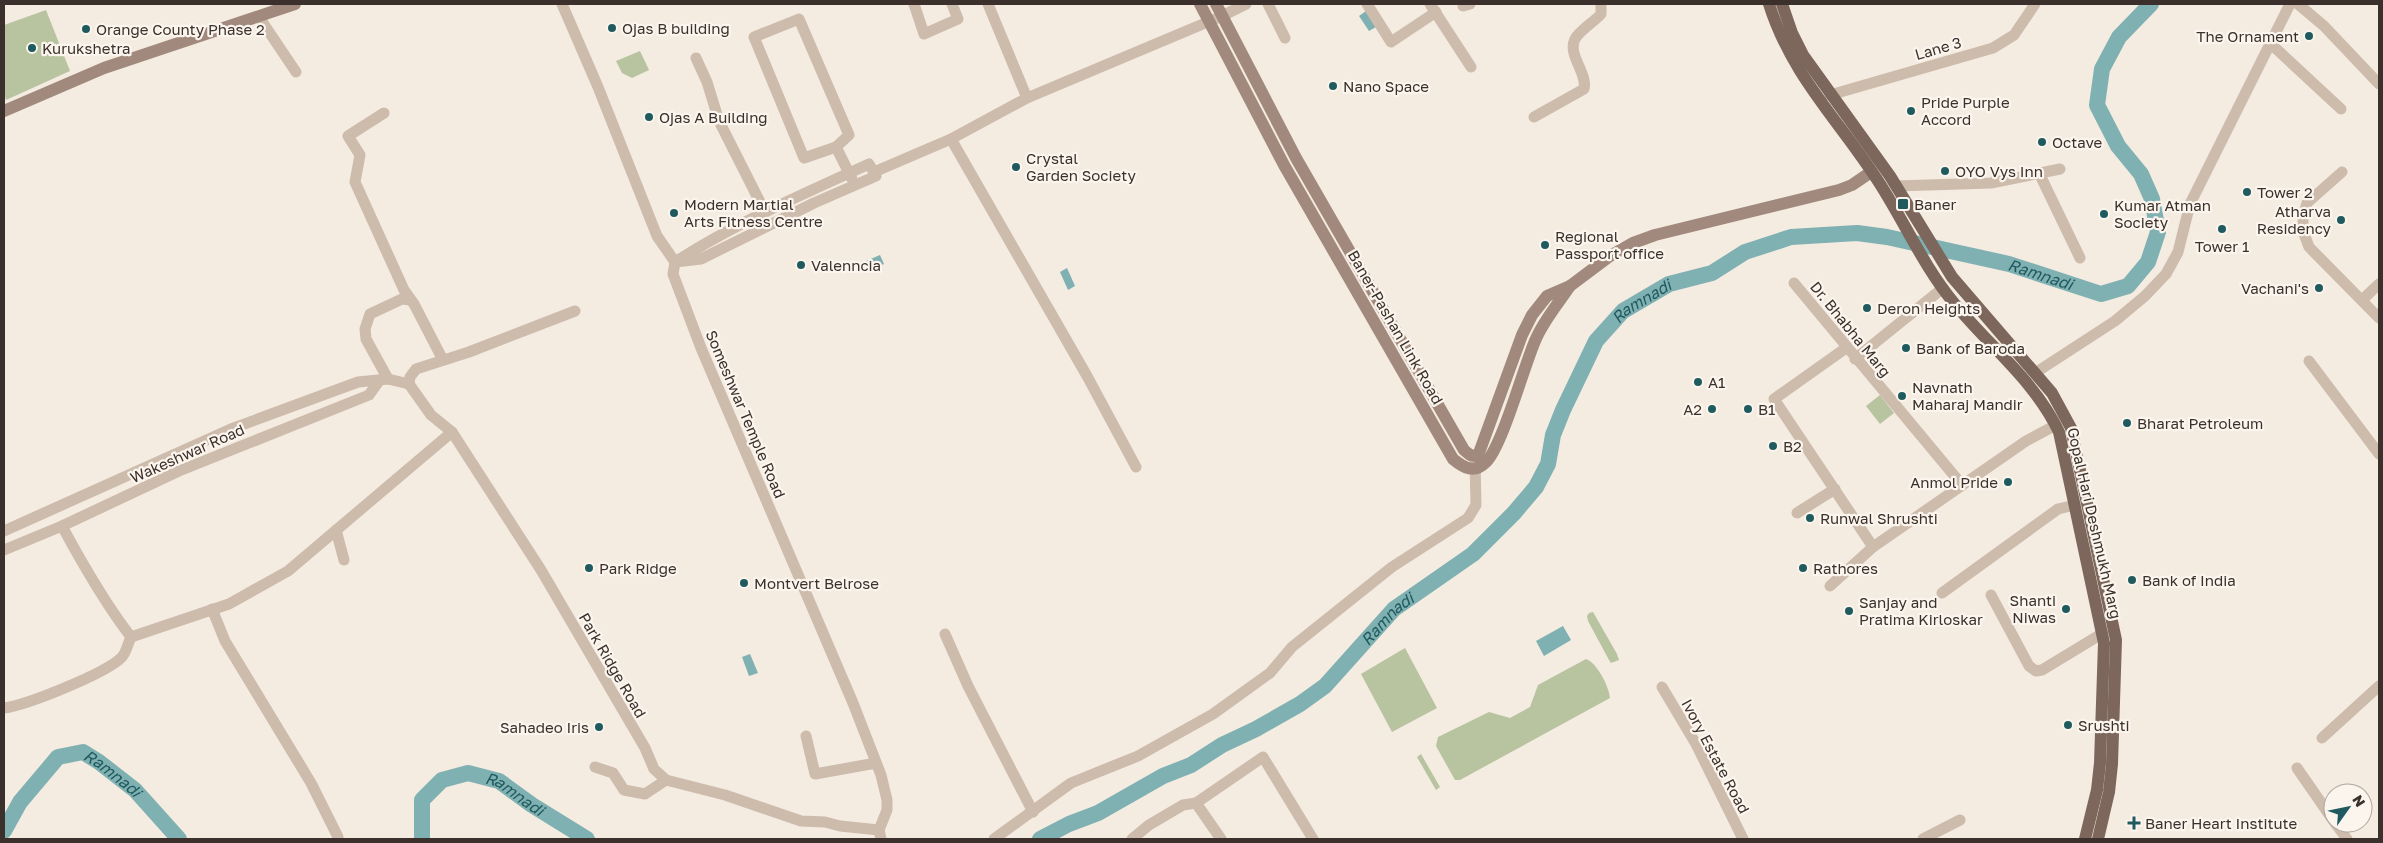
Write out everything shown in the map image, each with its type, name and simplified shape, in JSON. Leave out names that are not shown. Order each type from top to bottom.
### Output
[{"type":"main road","name":"Gopal Hari Deshmukh Marg","points":[[1769,4],[1781,38],[1792,61],[1871,172],[1940,284],[1953,303],[2042,401],[2056,425],[2077,481],[2075,505],[2108,639],[2097,790],[2085,839]]},
{"type":"main road","name":"Gopal Hari Deshmukh Marg","points":[[1782,4],[1792,33],[1803,55],[1896,186],[1952,277],[2052,393],[2071,428],[2077,481],[2108,639],[2112,764],[2110,792],[2098,839]]},
{"type":"street","points":[[4,111],[104,68],[295,4]]},
{"type":"street","points":[[562,4],[598,87],[658,236],[676,262]]},
{"type":"street","points":[[914,4],[924,34],[958,19],[952,4]]},
{"type":"street","points":[[988,4],[1027,98]]},
{"type":"street","name":"Baner-Pashan Link Road","points":[[1200,4],[1284,165],[1453,458],[1464,468],[1474,470]]},
{"type":"street","name":"Baner-Pashan Link Road","points":[[1216,4],[1296,158],[1464,450],[1470,455],[1476,456]]},
{"type":"street","points":[[874,172],[951,139],[1027,98],[1210,22],[1246,4]]},
{"type":"street","points":[[1268,4],[1285,38]]},
{"type":"street","points":[[1367,4],[1391,42],[1433,8],[1470,67]]},
{"type":"street","points":[[1534,117],[1584,90],[1583,73],[1574,48],[1575,40],[1601,14],[1601,4]]},
{"type":"street","name":"Lane 3","points":[[1830,95],[1993,48],[2014,35],[2035,4]]},
{"type":"street","points":[[2035,373],[2115,321],[2145,296],[2166,274],[2178,252],[2190,204],[2272,44],[2290,4]]},
{"type":"street","points":[[2298,4],[2324,26],[2379,84]]},
{"type":"street","points":[[259,17],[296,72]]},
{"type":"street","points":[[800,19],[849,135],[836,147],[804,158],[754,37],[800,19]]},
{"type":"street","points":[[2272,44],[2341,110]]},
{"type":"street","points":[[696,58],[707,82],[718,121],[765,212]]},
{"type":"street","points":[[384,112],[348,136],[360,155],[355,182],[410,300],[414,304],[443,360]]},
{"type":"street","points":[[951,139],[1091,384],[1136,468]]},
{"type":"street","points":[[836,147],[855,186]]},
{"type":"street","points":[[869,164],[876,176],[814,202],[701,258],[676,262],[696,249],[765,212],[848,173],[869,164]]},
{"type":"street","points":[[1896,186],[1991,183],[2060,169]]},
{"type":"street","points":[[994,839],[1071,783],[1138,756],[1213,714],[1270,673],[1292,647],[1392,567],[1468,518],[1476,505],[1474,470],[1476,456],[1482,446],[1532,314],[1547,296],[1570,286],[1610,256],[1633,243],[1655,235],[1839,190],[1852,185],[1871,172]]},
{"type":"street","points":[[2342,172],[2307,203],[2303,216],[2303,231],[2309,247],[2379,318]]},
{"type":"street","points":[[2039,173],[2080,258]]},
{"type":"street","name":"Someshwar Temple Road","points":[[676,262],[673,274],[701,348],[876,762],[886,790],[887,810],[880,834]]},
{"type":"street","name":"Dr. Bhabha Marg","points":[[1794,283],[1846,348],[1962,485]]},
{"type":"street","points":[[1856,359],[1940,284]]},
{"type":"street","points":[[2361,299],[2379,284]]},
{"type":"street","points":[[1474,470],[1487,462],[1494,453],[1535,341],[1544,322],[1570,286]]},
{"type":"street","points":[[383,380],[366,340],[365,328],[370,314],[402,299],[410,300]]},
{"type":"street","points":[[409,384],[410,377],[416,369],[575,311]]},
{"type":"street","points":[[1846,348],[1774,399],[1873,546]]},
{"type":"street","points":[[2309,360],[2378,451]]},
{"type":"street","name":"Wakeshwar Road","points":[[4,531],[250,422],[361,381],[383,380],[409,384]]},
{"type":"street","name":"Wakeshwar Road","points":[[4,550],[62,526],[180,471],[369,395],[383,380]]},
{"type":"street","name":"Park Ridge Road","points":[[409,384],[431,414],[452,432],[541,570],[645,748],[654,768],[666,780]]},
{"type":"street","points":[[250,422],[256,439]]},
{"type":"street","points":[[1830,586],[1873,546],[2026,440],[2056,425]]},
{"type":"street","points":[[4,708],[20,706],[106,668],[123,657],[131,637],[229,604],[288,571],[452,432]]},
{"type":"street","points":[[1797,513],[1834,489]]},
{"type":"street","points":[[1942,593],[2058,510],[2075,505]]},
{"type":"street","points":[[62,526],[85,570],[112,612],[131,637]]},
{"type":"street","points":[[336,530],[344,560]]},
{"type":"street","points":[[1991,595],[2029,666],[2036,671],[2042,670],[2108,639]]},
{"type":"street","points":[[212,609],[225,641],[306,775],[338,837]]},
{"type":"street","points":[[944,634],[968,686],[1033,812]]},
{"type":"street","points":[[2322,738],[2379,686]]},
{"type":"street","name":"Ivory Estate Road","points":[[1662,687],[1696,744],[1743,839]]},
{"type":"street","points":[[806,736],[815,774],[876,762]]},
{"type":"street","points":[[1132,839],[1149,825],[1183,805],[1196,803],[1263,757],[1313,839]]},
{"type":"street","points":[[595,766],[613,773],[624,790],[645,794],[666,780],[725,795],[801,822],[825,822],[880,834]]},
{"type":"street","points":[[2297,768],[2323,806]]},
{"type":"street","points":[[1196,803],[1221,839]]},
{"type":"street","points":[[1924,839],[1960,820]]},
{"type":"green space","name":"Kurukshetra","points":[[46,10],[70,71],[6,100],[4,93],[4,25]]},
{"type":"green space","points":[[640,51],[649,70],[632,78],[622,73],[616,61]]},
{"type":"green space","points":[[1880,395],[1894,413],[1880,424],[1866,406]]},
{"type":"green space","points":[[1593,612],[1619,660],[1611,663],[1609,660],[1588,621],[1587,616]]},
{"type":"green space","points":[[1405,648],[1437,708],[1392,732],[1361,674]]},
{"type":"green space","points":[[1586,659],[1602,675],[1610,698],[1460,780],[1455,780],[1436,746],[1438,737],[1489,712],[1510,718],[1530,707],[1538,685]]},
{"type":"green space","points":[[1421,754],[1440,787],[1436,790],[1417,757]]},
{"type":"water","points":[[1366,11],[1376,27],[1369,31],[1359,16]]},
{"type":"water","points":[[880,255],[884,264],[863,273],[859,264]]},
{"type":"water","points":[[1067,268],[1075,286],[1068,290],[1060,272]]},
{"type":"water","points":[[1563,626],[1571,640],[1544,656],[1536,641]]},
{"type":"water","points":[[750,654],[758,673],[749,676],[742,657]]},
{"type":"waterway","name":"Ramnadi","points":[[1040,839],[1069,824],[1098,813],[1163,776],[1191,765],[1222,745],[1256,729],[1300,704],[1325,686],[1394,609],[1473,554],[1514,513],[1536,487],[1548,464],[1553,435],[1596,341],[1623,311],[1669,284],[1712,273],[1745,252],[1791,237],[1857,233],[1887,237],[2009,264],[2101,294],[2128,286],[2148,262],[2158,232],[2152,199],[2141,174],[2118,146],[2097,105],[2102,69],[2119,37],[2151,4]]},
{"type":"waterway","name":"Ramnadi","points":[[4,831],[20,802],[58,757],[83,752],[135,790],[179,839]]},
{"type":"waterway","name":"Ramnadi","points":[[422,839],[422,800],[442,780],[468,773],[499,781],[532,805],[587,839]]},
{"type":"place","name":"Ojas B building","points":[[612,28]]},
{"type":"place","name":"Orange County Phase 2","points":[[86,29]]},
{"type":"place","name":"The Ornament","points":[[2309,36]]},
{"type":"place","name":"Kurukshetra","points":[[32,48]]},
{"type":"place","name":"Nano Space","points":[[1333,86]]},
{"type":"place","name":"Pride Purple Accord","points":[[1911,111]]},
{"type":"place","name":"Ojas A Building","points":[[649,117]]},
{"type":"place","name":"Octave","points":[[2042,142]]},
{"type":"place","name":"Crystal Garden Society","points":[[1016,167]]},
{"type":"place","name":"OYO Vys Inn","points":[[1945,171]]},
{"type":"place","name":"Tower 2","points":[[2247,192]]},
{"type":"place","name":"Baner","points":[[1903,204]]},
{"type":"place","name":"Modern Martial Arts Fitness Centre","points":[[674,213]]},
{"type":"place","name":"Kumar Atman Society","points":[[2104,214]]},
{"type":"place","name":"Atharva Residency","points":[[2341,220]]},
{"type":"place","name":"Tower 1","points":[[2222,229]]},
{"type":"place","name":"Regional Passport office","points":[[1545,245]]},
{"type":"place","name":"Valenncia","points":[[801,265]]},
{"type":"place","name":"Vachani's","points":[[2319,288]]},
{"type":"place","name":"Deron Heights","points":[[1867,308]]},
{"type":"place","name":"Bank of Baroda","points":[[1906,348]]},
{"type":"place","name":"A1","points":[[1698,382]]},
{"type":"place","name":"Navnath Maharaj Mandir","points":[[1902,396]]},
{"type":"place","name":"A2","points":[[1712,409]]},
{"type":"place","name":"B1","points":[[1748,409]]},
{"type":"place","name":"Bharat Petroleum","points":[[2127,423]]},
{"type":"place","name":"B2","points":[[1773,446]]},
{"type":"place","name":"Anmol Pride","points":[[2008,482]]},
{"type":"place","name":"Runwal Shrushti","points":[[1810,518]]},
{"type":"place","name":"Park Ridge","points":[[589,568]]},
{"type":"place","name":"Rathores","points":[[1803,568]]},
{"type":"place","name":"Bank of India","points":[[2132,580]]},
{"type":"place","name":"Montvert Belrose","points":[[744,583]]},
{"type":"place","name":"Shanti Niwas","points":[[2066,609]]},
{"type":"place","name":"Sanjay and Pratima Kirloskar","points":[[1849,611]]},
{"type":"place","name":"Srushti","points":[[2068,725]]},
{"type":"place","name":"Sahadeo Iris","points":[[599,727]]},
{"type":"place","name":"Baner Heart Institute","points":[[2134,823]]}]
